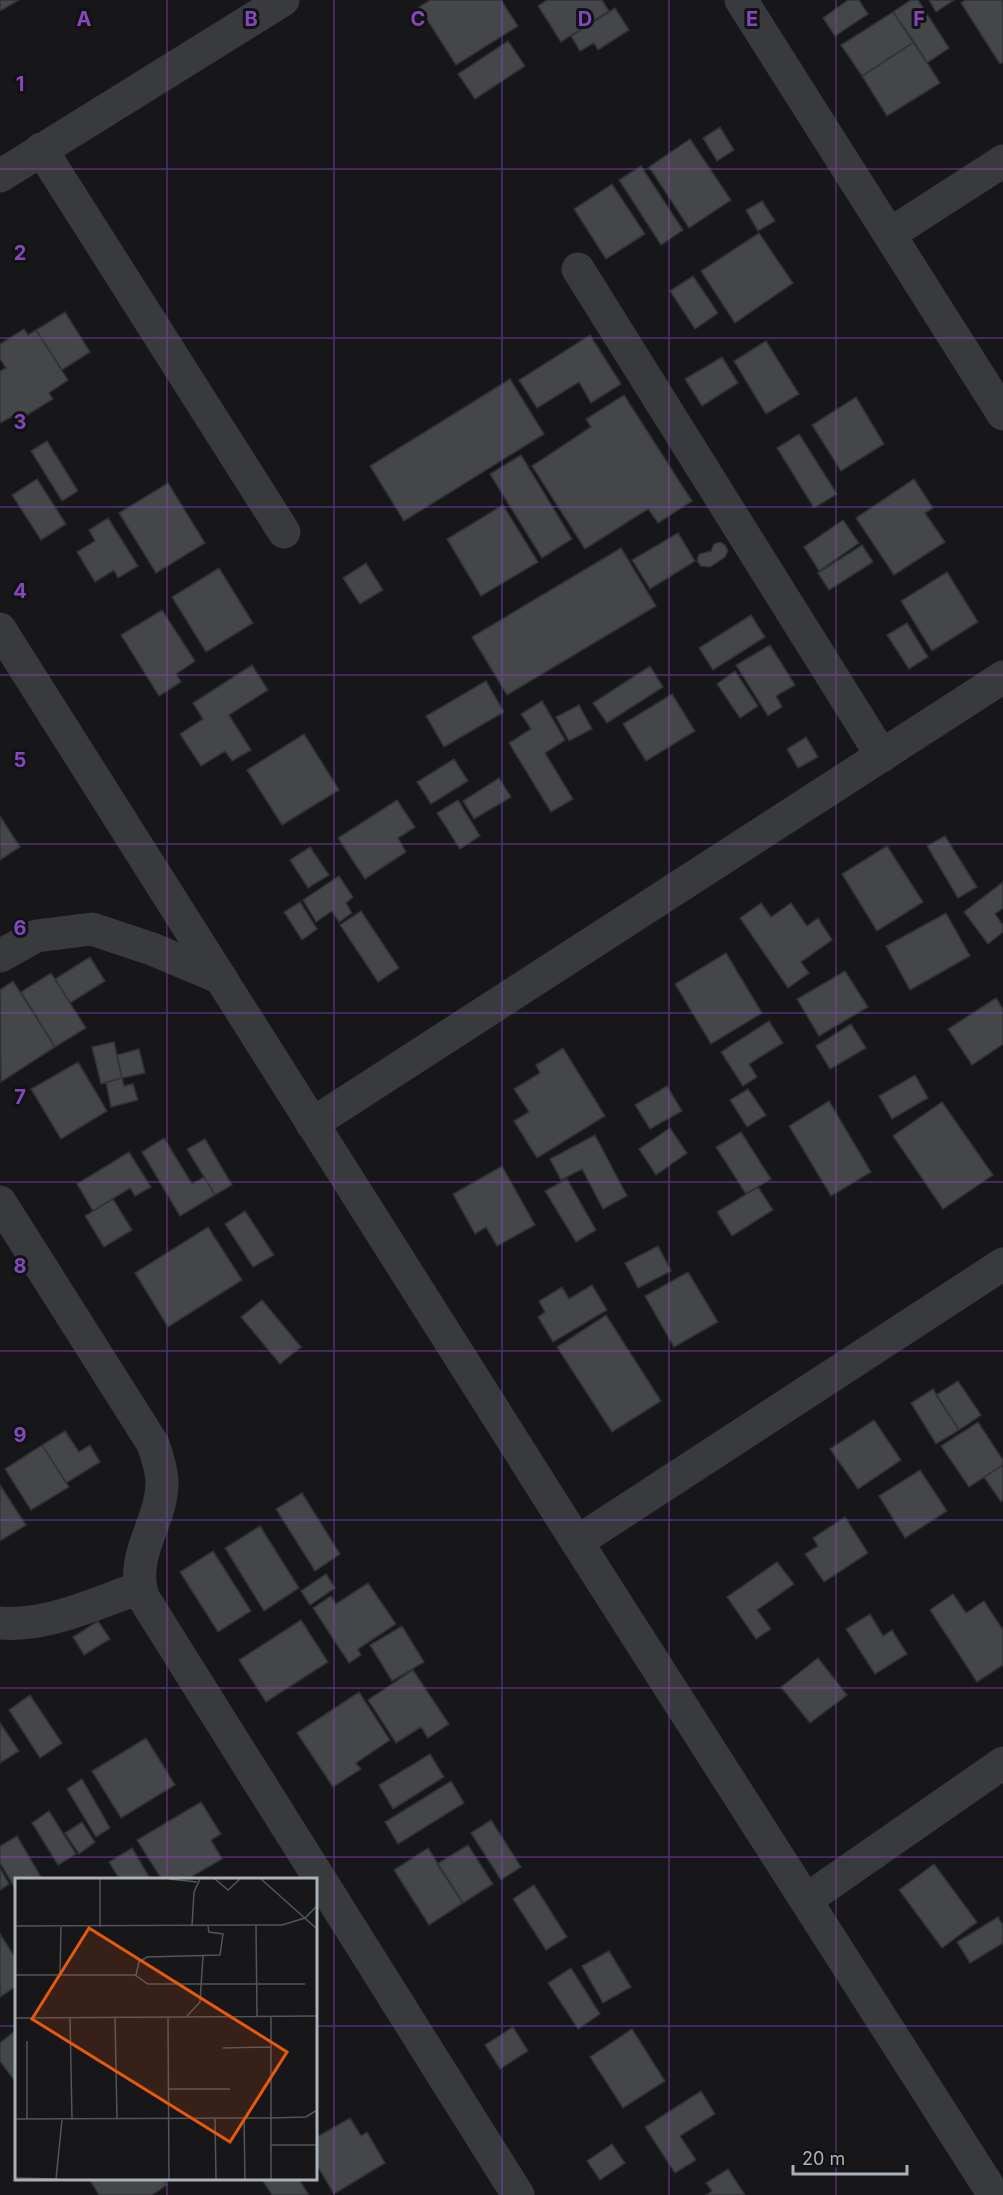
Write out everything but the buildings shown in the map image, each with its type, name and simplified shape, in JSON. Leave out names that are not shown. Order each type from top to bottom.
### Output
[{"type":"street","points":[[0,176],[283,0]]},
{"type":"street","points":[[746,2],[1003,414]]},
{"type":"street","points":[[41,149],[284,532]]},
{"type":"street","points":[[890,234],[1003,161]]},
{"type":"street","points":[[578,269],[882,756]]},
{"type":"street","points":[[0,629],[577,1542],[994,2195]]},
{"type":"street","points":[[312,1124],[1003,677]]},
{"type":"street","points":[[0,956],[36,936],[92,929],[152,949],[220,978]]},
{"type":"street","points":[[0,1202],[153,1444],[160,1463],[162,1481],[156,1512],[138,1567],[140,1587],[147,1606],[513,2193]]},
{"type":"street","points":[[577,1542],[1003,1264]]},
{"type":"street","points":[[0,1623],[16,1624],[46,1620],[140,1587]]},
{"type":"street","points":[[806,1900],[1003,1763]]}]
